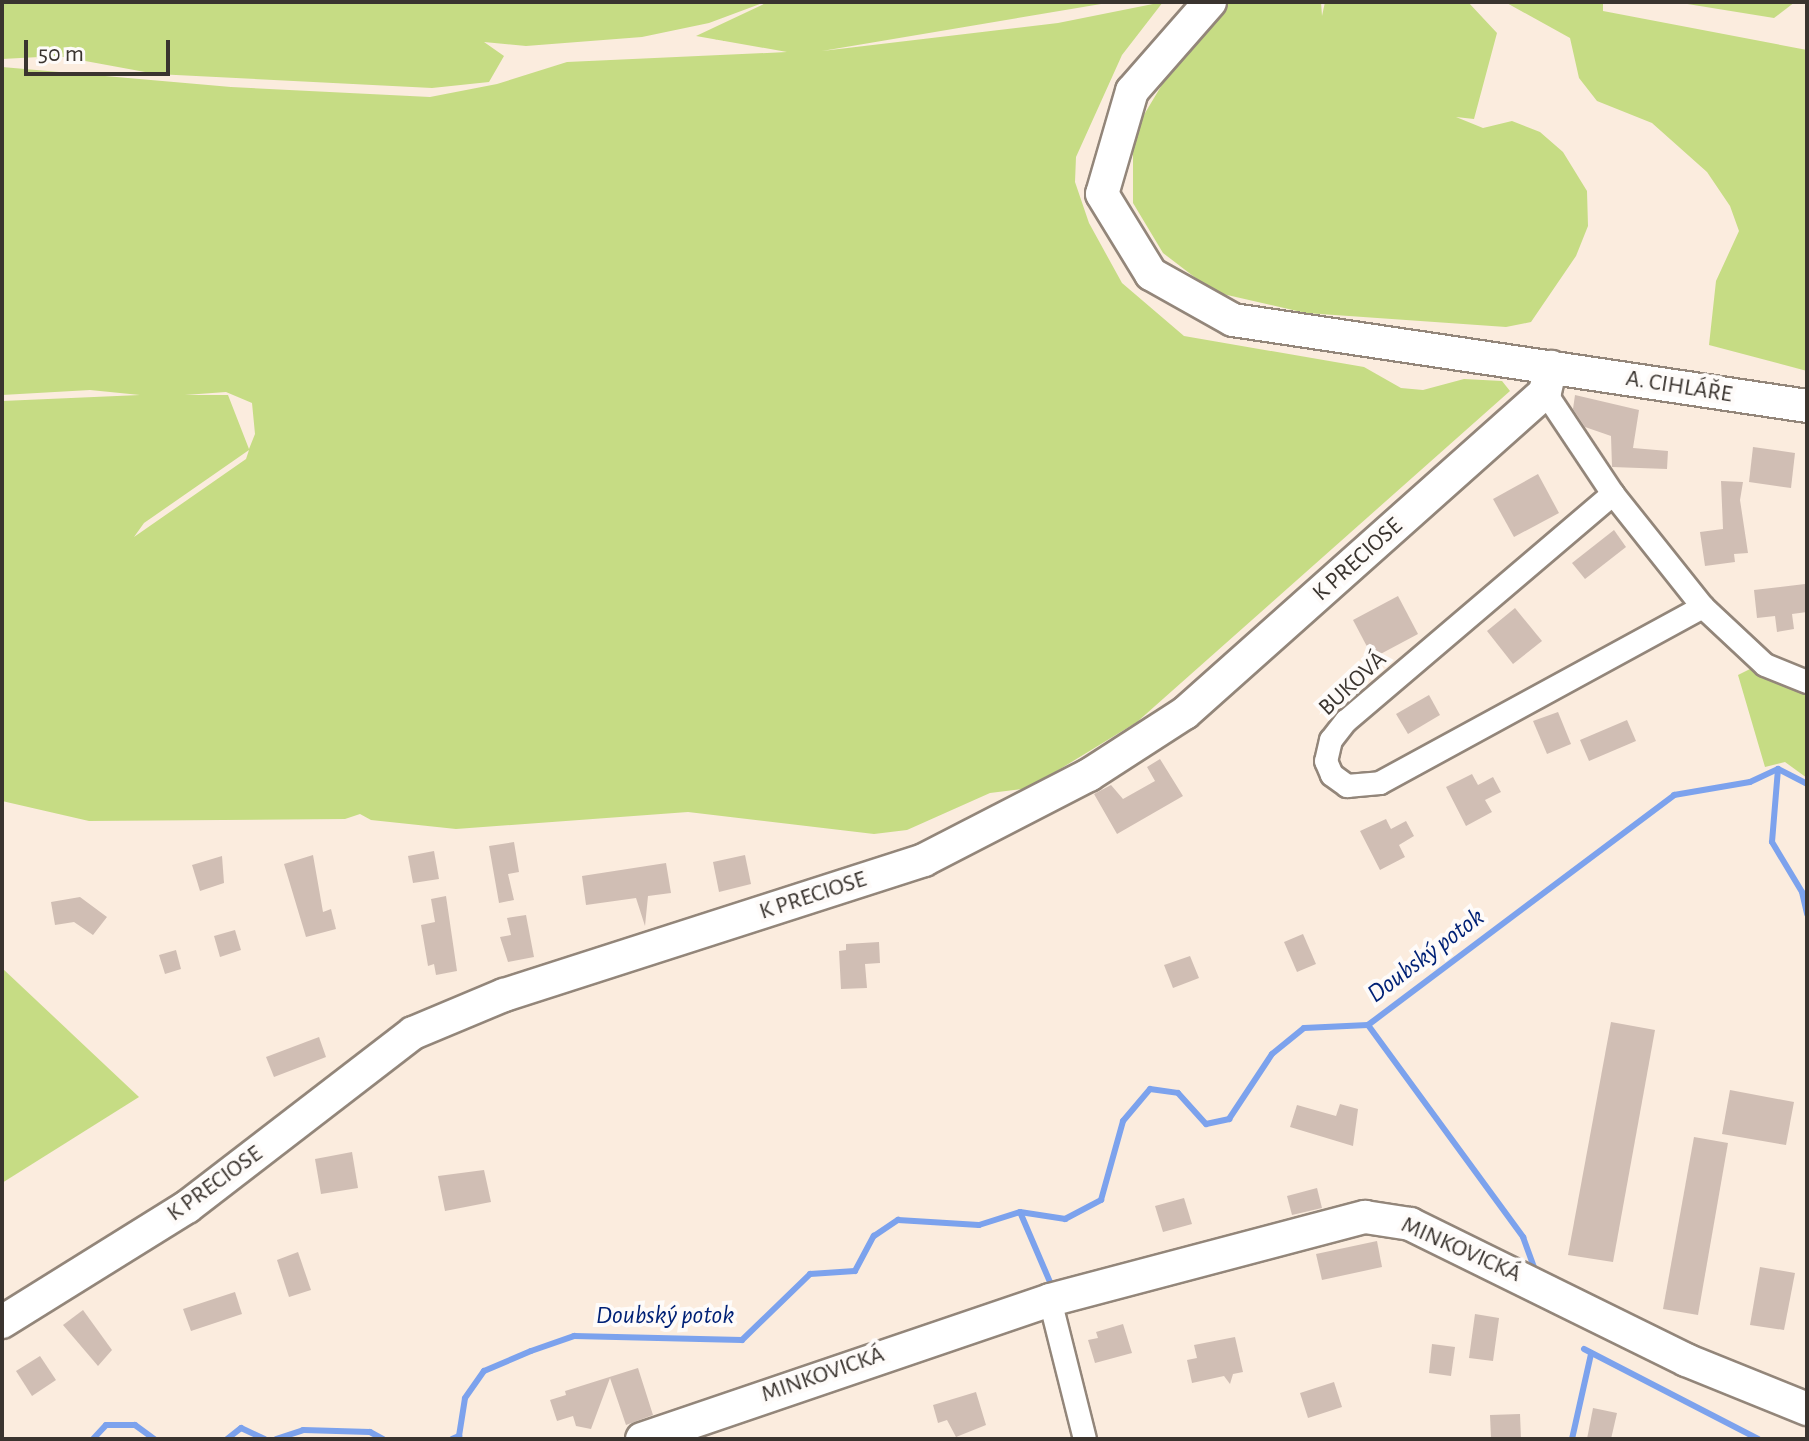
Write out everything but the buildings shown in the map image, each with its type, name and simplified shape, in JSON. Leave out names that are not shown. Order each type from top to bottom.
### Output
[{"type":"street","name":"A. CIHLÁŘE","points":[[1210,2],[1132,91],[1102,194],[1151,274],[1233,320],[1548,380],[1807,406]]},
{"type":"street","points":[[1548,380],[1613,494],[1703,607],[1765,665],[1807,682]]},
{"type":"street","name":"K PRECIOSE","points":[[2,1322],[187,1207],[413,1033],[504,995],[924,860],[1089,775],[1185,713],[1548,380]]},
{"type":"street","name":"BUKOVÁ","points":[[1613,494],[1346,721],[1331,740],[1326,761],[1332,775],[1347,786],[1380,783],[1703,607]]},
{"type":"street","name":"MINKOVICKÁ","points":[[642,1439],[1050,1300],[1345,1220],[1389,1218],[1410,1224],[1686,1360],[1807,1409]]},
{"type":"street","points":[[1050,1300],[1085,1439]]},
{"type":"green space","points":[[2,2],[765,2],[709,23],[642,37],[526,46],[484,42],[504,56],[489,82],[432,88],[156,74],[58,56],[2,59]]},
{"type":"green space","points":[[768,2],[1113,2],[822,51],[1058,23],[1163,2],[1122,55],[1076,157],[1075,182],[1089,223],[1122,283],[1184,336],[1364,367],[1401,388],[1423,390],[1464,379],[1502,381],[1510,391],[1137,722],[1029,788],[990,793],[907,830],[874,834],[688,812],[456,829],[371,820],[360,814],[345,819],[89,821],[2,801],[2,401],[140,395],[90,390],[2,395],[2,67],[231,87],[430,97],[497,84],[567,62],[787,52],[696,36]],"holes":[[[226,392],[252,403],[255,434],[249,449],[228,395],[185,395]],[[249,450],[246,459],[134,537],[144,523]]]},
{"type":"green space","points":[[1229,2],[1321,2],[1322,16],[1325,2],[1468,2],[1497,33],[1474,119],[1456,117],[1483,128],[1512,121],[1540,132],[1563,152],[1587,191],[1588,226],[1576,256],[1531,322],[1506,327],[1306,313],[1214,292],[1163,253],[1133,203],[1133,133],[1169,73]]},
{"type":"green space","points":[[1505,2],[1603,2],[1603,11],[1807,50],[1807,371],[1709,345],[1716,281],[1739,231],[1730,206],[1707,172],[1652,123],[1597,101],[1579,78],[1570,38]]},
{"type":"green space","points":[[1675,2],[1795,2],[1774,18]]},
{"type":"green space","points":[[1754,667],[1807,692],[1807,778],[1785,762],[1765,767],[1738,675]]},
{"type":"green space","points":[[2,968],[139,1097],[2,1183]]},
{"type":"waterway","points":[[1778,769],[1772,842],[1802,892],[1807,914]]},
{"type":"waterway","name":"Doubský potok","points":[[452,1439],[459,1436],[465,1398],[484,1371],[531,1351],[574,1336],[742,1340],[810,1274],[855,1271],[874,1236],[898,1220],[979,1225],[1020,1212],[1065,1219],[1101,1200],[1123,1121],[1150,1089],[1178,1093],[1206,1124],[1229,1119],[1272,1054],[1304,1028],[1368,1025],[1674,795],[1750,782],[1778,769],[1807,784]]},
{"type":"waterway","points":[[1368,1025],[1523,1237],[1536,1273]]},
{"type":"waterway","points":[[1020,1212],[1050,1282]]},
{"type":"waterway","points":[[1584,1349],[1758,1439]]},
{"type":"waterway","points":[[1572,1439],[1591,1354]]},
{"type":"waterway","name":"Doubský potok","points":[[93,1439],[106,1425],[135,1425],[154,1439]]},
{"type":"waterway","name":"Doubský potok","points":[[227,1439],[241,1428],[265,1439]]},
{"type":"waterway","name":"Doubský potok","points":[[276,1439],[303,1430],[370,1432],[383,1439]]}]
